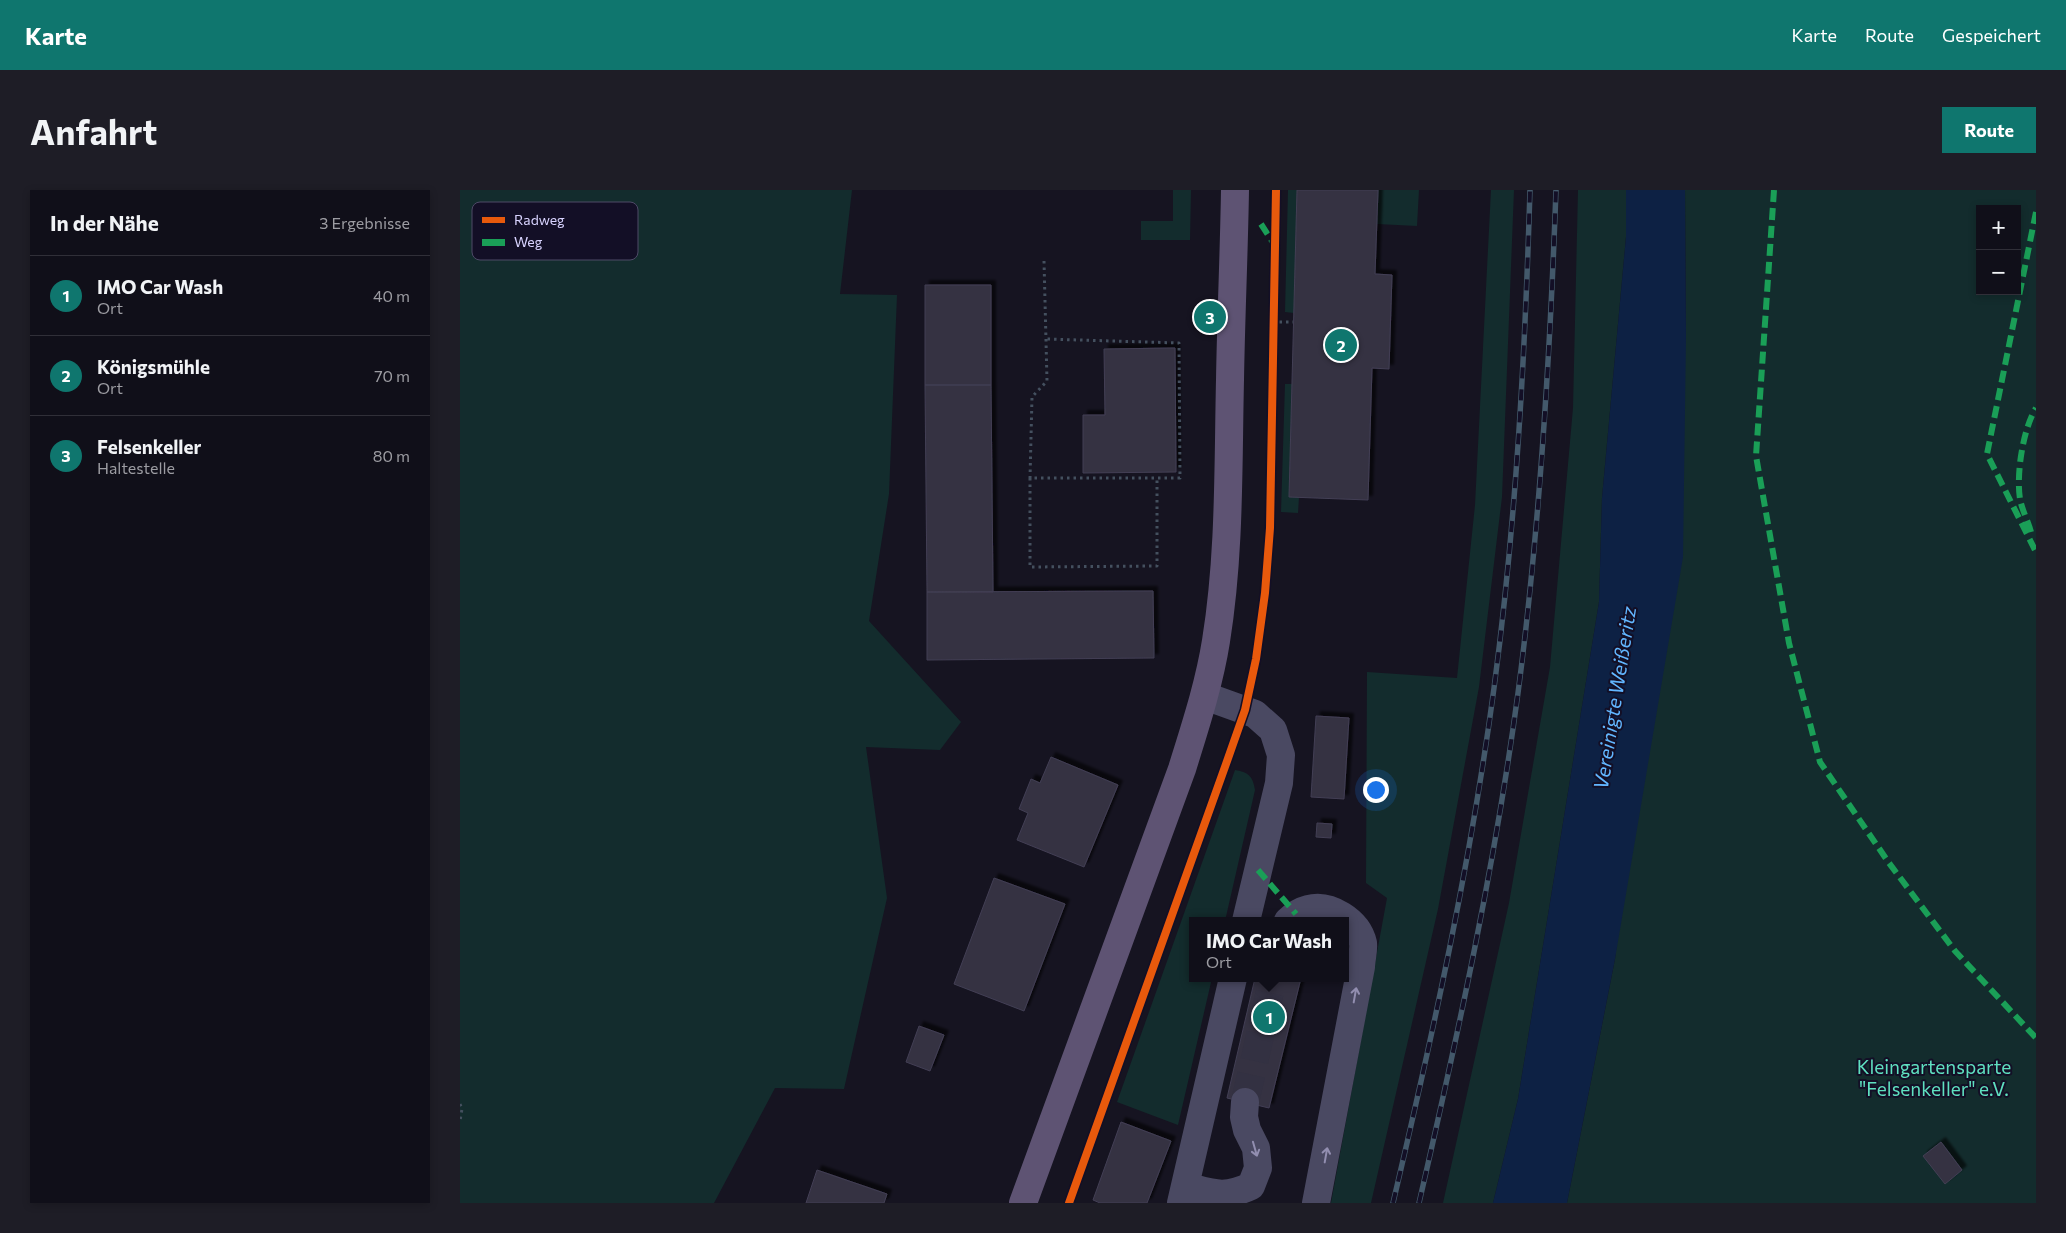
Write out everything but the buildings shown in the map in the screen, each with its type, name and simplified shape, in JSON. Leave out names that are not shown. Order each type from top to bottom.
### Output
[{"type":"main road","points":[[1023,1203],[1182,769],[1205,696],[1216,642],[1224,585],[1228,526],[1235,190]]},
{"type":"lane","points":[[1205,696],[1255,714],[1273,730],[1281,755],[1279,783],[1247,917]]},
{"type":"lane","points":[[1293,917],[1310,908],[1326,910],[1345,917]]},
{"type":"lane","points":[[1316,1203],[1359,977],[1363,944],[1356,927],[1349,921]]},
{"type":"lane","points":[[1232,982],[1183,1194],[1219,1195],[1235,1193],[1251,1186],[1258,1168],[1256,1148],[1247,1130],[1244,1117],[1245,1102]]},
{"type":"path","points":[[1044,262],[1047,381],[1032,397],[1030,566],[1157,566],[1157,478]]},
{"type":"path","points":[[1273,322],[1293,322]]},
{"type":"path","points":[[1030,478],[1180,478],[1179,343],[1046,339]]},
{"type":"path","points":[[460,1104],[462,1109],[460,1121]]},
{"type":"green space","points":[[460,190],[852,190],[840,294],[897,295],[889,494],[869,621],[961,722],[940,750],[866,747],[887,898],[844,1089],[775,1088],[714,1203],[460,1203]]},
{"type":"green space","points":[[1173,190],[1191,190],[1190,240],[1141,240],[1141,221],[1173,221]]},
{"type":"green space","points":[[1288,190],[1297,190],[1294,313],[1285,312]]},
{"type":"green space","points":[[1378,190],[1419,190],[1417,226],[1377,224]]},
{"type":"green space","points":[[1491,190],[1514,190],[1502,497],[1479,687],[1438,909],[1371,1203],[1331,1203],[1387,898],[1366,883],[1367,672],[1457,678],[1475,505]]},
{"type":"green space","points":[[1578,190],[1626,190],[1626,237],[1602,498],[1599,602],[1518,1099],[1493,1203],[1443,1203],[1509,903],[1550,667],[1573,408]]},
{"type":"green space","name":"Kleingartensparte \"Felsenkeller\" e.V.","points":[[1685,190],[2036,190],[2036,1203],[1567,1203],[1615,959],[1686,336]]},
{"type":"green space","points":[[1285,384],[1292,384],[1289,497],[1299,497],[1298,513],[1281,512]]},
{"type":"green space","points":[[1235,770],[1243,772],[1253,781],[1255,790],[1226,917],[1189,917],[1189,982],[1211,982],[1178,1125],[1117,1102]]},
{"type":"water","name":"Vereinigte Weißeritz","points":[[1626,190],[1685,190],[1686,336],[1683,557],[1615,959],[1567,1203],[1493,1203],[1518,1099],[1599,602],[1602,498],[1626,237]]},
{"type":"tunnel","points":[[1245,1102],[1272,982]]},
{"type":"railway","points":[[1393,1203],[1450,947],[1474,818],[1494,688],[1514,502],[1530,190]]},
{"type":"railway","points":[[1419,1203],[1448,1076],[1487,885],[1518,693],[1526,630],[1543,442],[1556,190]]},
{"type":"marked path","points":[[1774,190],[1756,456],[1789,643],[1820,762],[1889,863],[1955,951],[2036,1038]]},
{"type":"marked path","points":[[2036,212],[1987,454],[2036,552]]},
{"type":"marked path","points":[[1261,224],[1274,244]]},
{"type":"marked path","points":[[2031,532],[2020,499],[2019,477],[2024,439],[2036,408]]},
{"type":"marked path","points":[[1258,870],[1296,914]]},
{"type":"cycle path","points":[[1069,1203],[1245,710],[1256,659],[1265,593],[1270,528],[1276,190]]},
{"type":"place","name":"Felsenkeller","points":[[1210,317]]},
{"type":"place","name":"Königsmühle","points":[[1341,345]]},
{"type":"place","name":"IMO Car Wash","points":[[1269,1017]]}]
